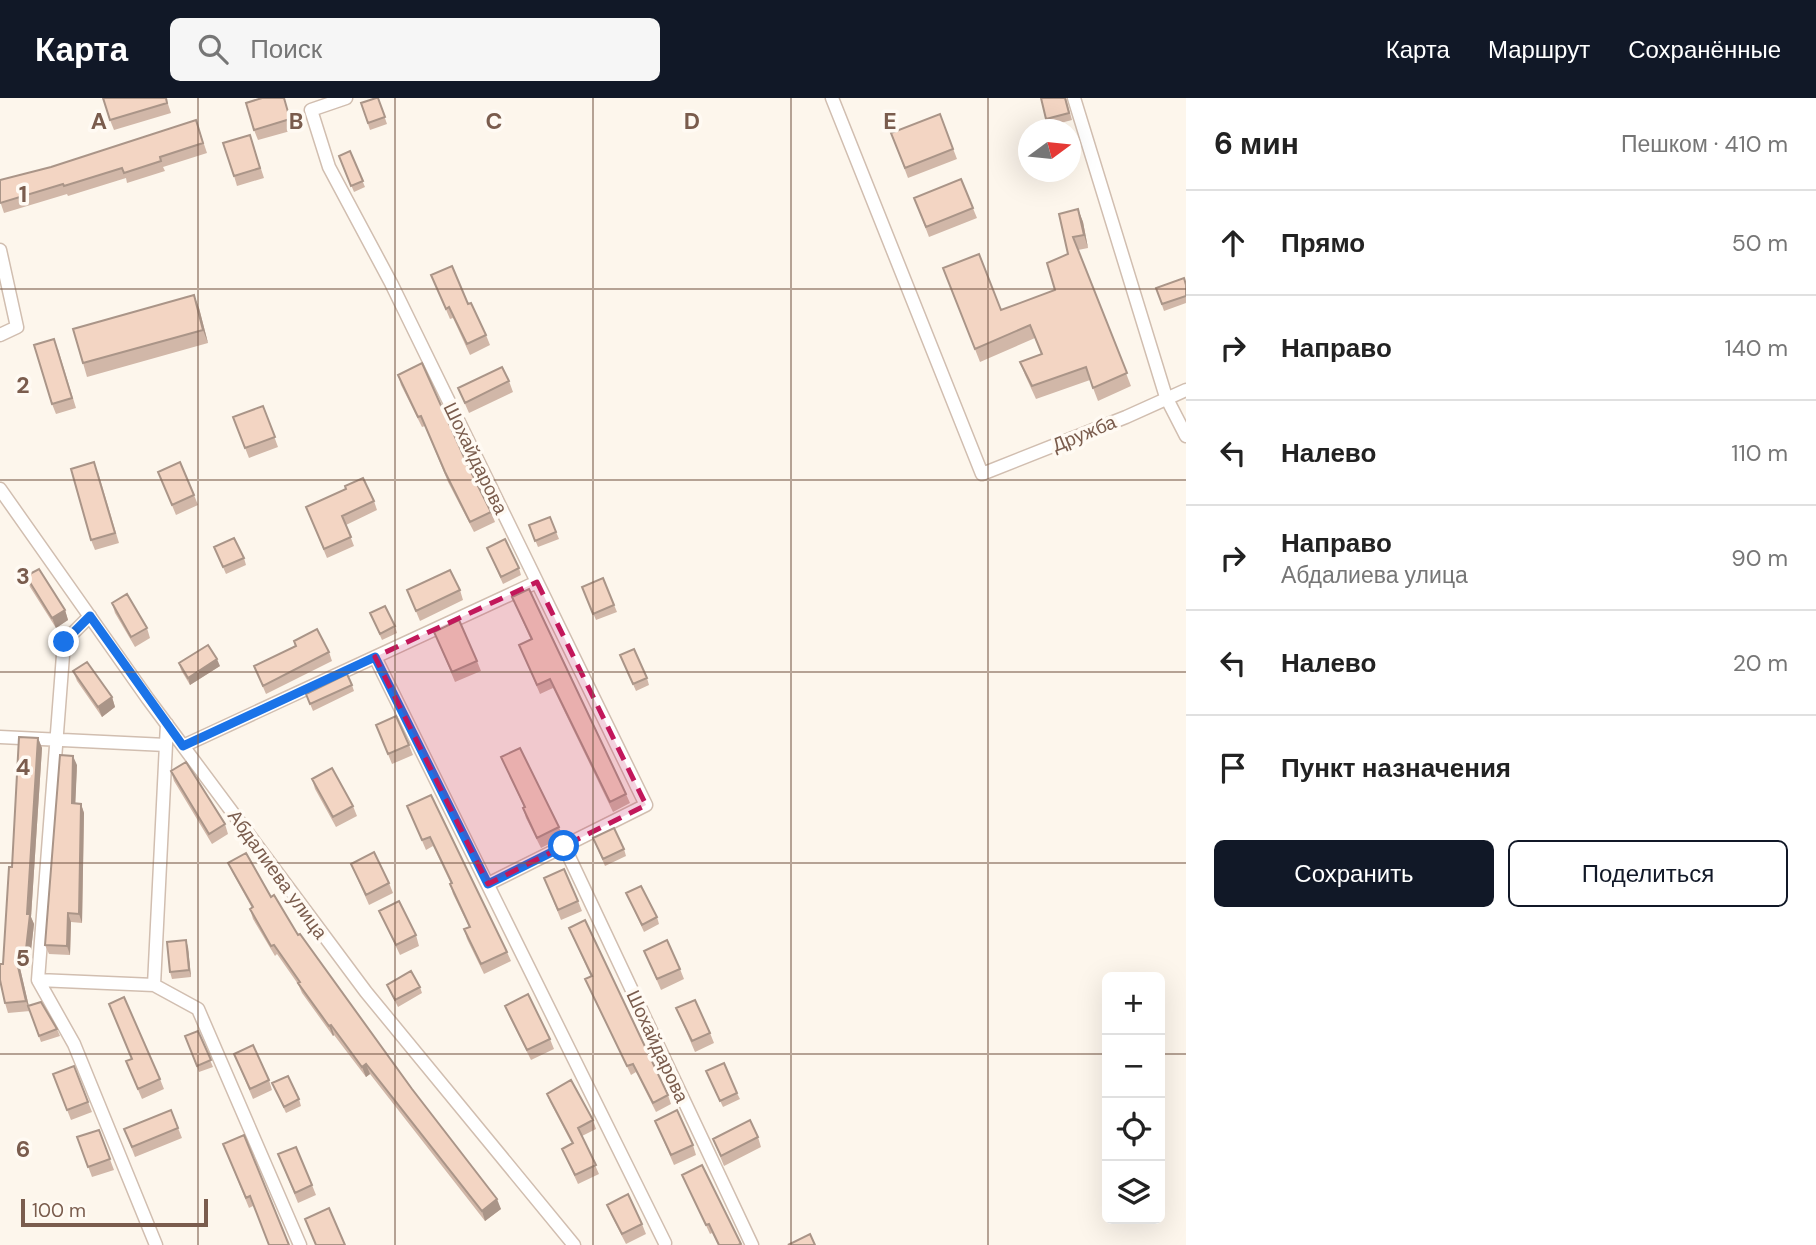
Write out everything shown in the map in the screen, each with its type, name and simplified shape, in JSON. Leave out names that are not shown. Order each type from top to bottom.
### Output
[{"type":"street","name":"Шохайдарова","points":[[346,98],[311,110],[329,167],[391,282],[646,805],[564,846],[751,1245]]},
{"type":"street","name":"Дружба","points":[[832,98],[982,474],[1126,417],[1186,390]]},
{"type":"street","points":[[1074,98],[1166,397],[1186,436]]},
{"type":"street","points":[[0,250],[17,327],[0,335]]},
{"type":"street","name":"Абдалиева улица","points":[[0,489],[183,746],[366,992],[574,1245]]},
{"type":"street","points":[[183,746],[537,582]]},
{"type":"street","points":[[90,616],[64,642],[38,980],[74,1044],[156,1245]]},
{"type":"street","points":[[375,657],[665,1243]]},
{"type":"street","points":[[153,985],[167,724]]},
{"type":"street","points":[[0,737],[166,745]]},
{"type":"street","points":[[488,884],[564,846]]},
{"type":"street","points":[[38,980],[153,985],[198,1009],[300,1245]]},
{"type":"highlighted area","points":[[537,582],[646,805],[488,884],[375,657]]},
{"type":"building","points":[[103,98],[166,98],[167,103],[110,120]]},
{"type":"building","points":[[262,98],[284,98],[290,119],[254,130],[246,103]]},
{"type":"building","points":[[376,98],[385,117],[368,123],[361,103]]},
{"type":"building","points":[[1041,98],[1065,98],[1069,113],[1046,119]]},
{"type":"building","points":[[940,114],[953,149],[905,168],[891,133]]},
{"type":"building","points":[[196,120],[203,143],[160,157],[161,161],[124,173],[122,168],[0,203],[0,180],[51,167]]},
{"type":"building","points":[[250,135],[260,168],[234,176],[223,143]]},
{"type":"building","points":[[350,151],[363,181],[351,186],[339,156]]},
{"type":"building","points":[[961,179],[973,208],[926,227],[914,198]]},
{"type":"building","points":[[1078,209],[1084,235],[1073,237],[1127,373],[1093,388],[1086,367],[1032,386],[1020,362],[1042,354],[1030,325],[975,349],[943,268],[979,254],[1001,310],[1055,290],[1047,263],[1068,254],[1059,214]]},
{"type":"building","points":[[452,266],[468,304],[471,303],[486,335],[467,344],[449,307],[446,309],[431,275]]},
{"type":"building","points":[[1184,278],[1186,296],[1162,304],[1156,288]]},
{"type":"building","points":[[194,295],[203,330],[83,363],[73,329]]},
{"type":"building","points":[[54,339],[72,398],[52,404],[34,345]]},
{"type":"building","points":[[422,363],[491,512],[470,522],[421,416],[418,417],[398,375]]},
{"type":"building","points":[[502,367],[509,381],[465,403],[458,388]]},
{"type":"building","points":[[263,406],[275,437],[245,448],[233,417]]},
{"type":"building","points":[[94,462],[115,533],[91,540],[71,469]]},
{"type":"building","points":[[180,462],[194,495],[172,505],[158,472]]},
{"type":"building","points":[[363,478],[374,501],[342,516],[351,537],[324,549],[306,507]]},
{"type":"building","points":[[550,517],[556,532],[535,541],[529,525]]},
{"type":"building","points":[[234,538],[244,558],[223,567],[214,547]]},
{"type":"building","points":[[505,539],[519,568],[501,577],[487,548]]},
{"type":"building","points":[[39,569],[65,610],[52,618],[26,576]]},
{"type":"building","points":[[450,570],[460,590],[416,611],[407,590]]},
{"type":"building","points":[[603,578],[614,605],[593,614],[582,587]]},
{"type":"building","points":[[529,589],[626,794],[610,802],[550,679],[537,685],[519,645],[532,639],[512,597]]},
{"type":"building","points":[[127,594],[147,628],[131,637],[112,603]]},
{"type":"building","points":[[385,606],[395,626],[380,634],[370,613]]},
{"type":"building","points":[[459,620],[477,661],[452,672],[434,632]]},
{"type":"building","points":[[317,629],[329,652],[263,686],[254,666],[296,646],[294,641]]},
{"type":"building","points":[[208,645],[217,659],[188,678],[179,663]]},
{"type":"building","points":[[634,649],[647,678],[633,684],[620,655]]},
{"type":"building","points":[[87,662],[112,697],[98,707],[73,671]]},
{"type":"building","points":[[347,674],[352,685],[310,704],[306,694]]},
{"type":"building","points":[[396,716],[409,745],[388,754],[376,725]]},
{"type":"building","points":[[19,737],[38,738],[27,914],[30,914],[25,958],[16,958],[26,1001],[5,1003],[0,964],[3,964],[9,867],[12,867]]},
{"type":"building","points":[[520,748],[559,827],[537,838],[501,757]]},
{"type":"building","points":[[60,755],[73,756],[72,803],[81,804],[79,914],[68,913],[67,946],[45,945]]},
{"type":"building","points":[[186,762],[225,824],[209,834],[171,771]]},
{"type":"building","points":[[332,768],[353,806],[333,817],[312,779]]},
{"type":"building","points":[[431,795],[507,952],[481,964],[464,929],[470,927],[450,884],[452,883],[430,837],[422,840],[407,806]]},
{"type":"building","points":[[614,828],[624,849],[603,859],[593,838]]},
{"type":"building","points":[[374,852],[389,883],[366,895],[351,864]]},
{"type":"building","points":[[246,853],[271,897],[274,895],[298,935],[300,934],[412,1089],[497,1199],[482,1211],[366,1064],[362,1067],[331,1025],[329,1026],[274,945],[271,946],[228,863]]},
{"type":"building","points":[[564,869],[578,901],[558,910],[544,878]]},
{"type":"building","points":[[641,886],[657,917],[642,925],[626,893]]},
{"type":"building","points":[[399,901],[416,935],[396,945],[379,911]]},
{"type":"building","points":[[585,920],[668,1095],[653,1103],[633,1064],[627,1066],[585,979],[592,976],[569,928]]},
{"type":"building","points":[[186,940],[189,970],[170,972],[167,942]]},
{"type":"building","points":[[667,940],[680,969],[657,979],[644,951]]},
{"type":"building","points":[[411,971],[420,987],[395,1000],[387,985]]},
{"type":"building","points":[[528,994],[550,1039],[527,1050],[505,1006]]},
{"type":"building","points":[[124,997],[160,1079],[138,1089],[126,1061],[132,1059],[109,1004]]},
{"type":"building","points":[[695,1000],[710,1033],[692,1041],[676,1008]]},
{"type":"building","points":[[41,1002],[57,1029],[39,1036],[28,1006]]},
{"type":"building","points":[[198,1031],[211,1060],[197,1066],[185,1036]]},
{"type":"building","points":[[253,1045],[269,1080],[250,1089],[234,1054]]},
{"type":"building","points":[[724,1063],[737,1093],[720,1101],[706,1071]]},
{"type":"building","points":[[74,1066],[88,1102],[67,1110],[53,1074]]},
{"type":"building","points":[[288,1076],[299,1099],[284,1107],[272,1083]]},
{"type":"building","points":[[571,1080],[593,1120],[578,1128],[596,1165],[575,1175],[562,1149],[573,1143],[547,1094]]},
{"type":"building","points":[[171,1110],[178,1128],[132,1147],[124,1129]]},
{"type":"building","points":[[677,1110],[693,1145],[671,1155],[655,1121]]},
{"type":"building","points":[[750,1120],[758,1137],[721,1156],[713,1139]]},
{"type":"building","points":[[99,1130],[110,1159],[88,1167],[77,1137]]},
{"type":"building","points":[[244,1135],[289,1245],[269,1245],[250,1196],[246,1198],[223,1144]]},
{"type":"building","points":[[296,1147],[312,1185],[295,1193],[278,1154]]},
{"type":"building","points":[[702,1165],[741,1244],[719,1245],[709,1224],[706,1225],[682,1175]]},
{"type":"building","points":[[628,1194],[642,1224],[622,1234],[607,1205]]},
{"type":"building","points":[[329,1208],[345,1245],[316,1245],[305,1219]]},
{"type":"building","points":[[810,1234],[815,1245],[788,1245]]},
{"type":"route","points":[[64,642],[90,616],[183,746],[375,657],[488,884],[564,846]]}]
